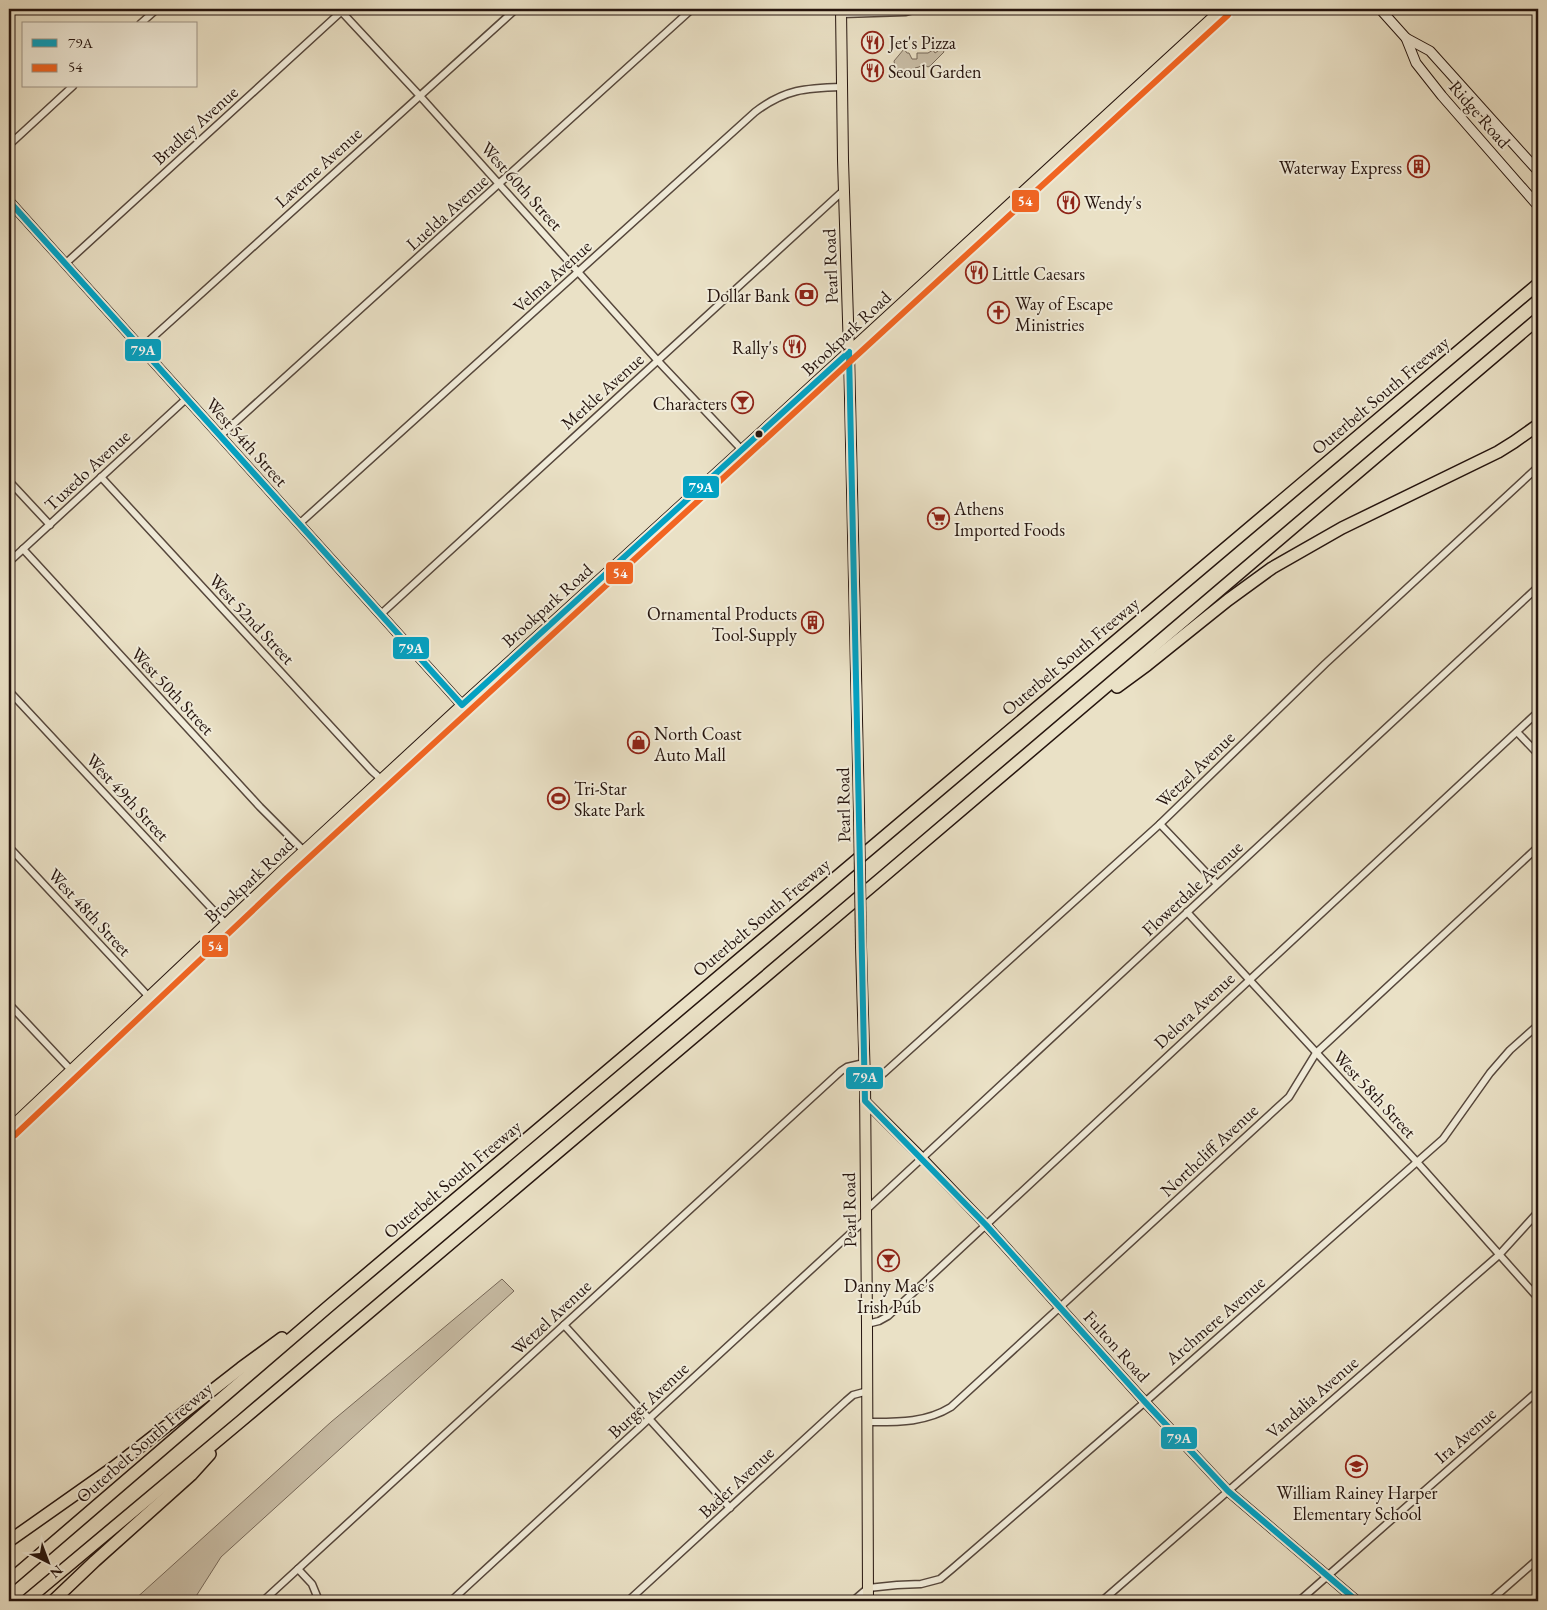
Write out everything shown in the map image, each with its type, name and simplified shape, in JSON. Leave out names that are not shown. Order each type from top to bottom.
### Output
[{"type":"highway","name":"Outerbelt South Freeway","points":[[9,1581],[329,1306],[1538,284]]},
{"type":"highway","points":[[26,1601],[1056,730],[1288,530],[1538,319]]},
{"type":"highway","points":[[1056,730],[1147,665],[1214,611],[1272,568],[1342,528],[1498,452],[1538,425]]},
{"type":"highway","points":[[9,1541],[114,1467],[240,1368],[329,1306]]},
{"type":"highway","points":[[53,1601],[192,1475],[218,1444],[241,1421]]},
{"type":"main road","name":"Brookpark Road","points":[[9,1129],[462,704],[742,450],[1222,9]]},
{"type":"main road","name":"Ridge Road","points":[[1380,9],[1406,38],[1430,51],[1538,171]]},
{"type":"main road","name":"Pearl Road","points":[[841,11],[865,1082],[865,1215],[868,1324],[868,1601]]},
{"type":"main road","name":"Ridge Road","points":[[1406,38],[1416,63],[1442,96],[1538,206]]},
{"type":"main road","name":"West 54th Street","points":[[9,201],[462,704]]},
{"type":"main road","name":"Fulton Road","points":[[865,1101],[986,1225],[1145,1402],[1228,1491],[1357,1601]]},
{"type":"street","points":[[142,22],[157,9]]},
{"type":"street","name":"Laverne Avenue","points":[[141,348],[516,9]]},
{"type":"street","name":"Luelda Avenue","points":[[220,436],[692,9]]},
{"type":"street","points":[[841,11],[906,12],[918,9]]},
{"type":"street","name":"West 60th Street","points":[[342,10],[658,361],[742,450]]},
{"type":"street","name":"Bradley Avenue","points":[[65,264],[342,10]]},
{"type":"street","name":"Velma Avenue","points":[[299,524],[767,103],[793,91],[842,87]]},
{"type":"street","points":[[9,145],[71,88]]},
{"type":"street","name":"Merkle Avenue","points":[[380,614],[844,190]]},
{"type":"street","name":"Tuxedo Avenue","points":[[9,562],[186,399]]},
{"type":"street","name":"Wetzel Avenue","points":[[865,1082],[884,1073],[1160,824],[1332,657],[1538,467]]},
{"type":"street","name":"West 52nd Street","points":[[101,477],[382,780]]},
{"type":"street","points":[[9,481],[50,525]]},
{"type":"street","name":"West 50th Street","points":[[23,550],[260,807],[304,851]]},
{"type":"street","name":"Flowerdale Avenue","points":[[865,1215],[922,1158],[1538,587]]},
{"type":"street","name":"West 49th Street","points":[[9,691],[226,924]]},
{"type":"street","name":"Delora Avenue","points":[[868,1324],[888,1316],[1538,712]]},
{"type":"street","points":[[1517,732],[1538,754]]},
{"type":"street","points":[[1160,824],[1218,884]]},
{"type":"street","name":"West 48th Street","points":[[9,847],[148,997]]},
{"type":"street","name":"Northcliff Avenue","points":[[868,1422],[913,1421],[951,1407],[1289,1097],[1316,1053],[1538,847]]},
{"type":"street","name":"West 58th Street","points":[[1187,912],[1417,1162],[1538,1298]]},
{"type":"street","points":[[9,1004],[71,1070]]},
{"type":"street","name":"Archmere Avenue","points":[[868,1588],[922,1584],[940,1579],[1145,1402],[1443,1139],[1490,1073],[1538,1025]]},
{"type":"street","name":"Wetzel Avenue","points":[[263,1601],[841,1071],[864,1063]]},
{"type":"street","name":"Vandalia Avenue","points":[[1102,1601],[1499,1255],[1538,1212]]},
{"type":"street","name":"Burger Avenue","points":[[451,1601],[649,1419],[865,1215]]},
{"type":"street","points":[[564,1326],[730,1508]]},
{"type":"street","name":"Bader Avenue","points":[[628,1601],[846,1401],[853,1395],[868,1391]]},
{"type":"street","name":"Ira Avenue","points":[[1299,1601],[1538,1391]]},
{"type":"street","points":[[1490,1601],[1538,1559]]},
{"type":"street","points":[[298,1569],[312,1584],[319,1601]]},
{"type":"street","points":[[853,1601],[868,1588]]},
{"type":"shaded area","points":[[940,45],[944,52],[930,66],[928,67],[923,64],[915,68],[907,77],[896,72],[894,61],[904,49],[912,59],[917,59],[917,53],[928,53],[933,50],[935,53]]},
{"type":"shaded area","points":[[502,1279],[514,1291],[221,1557],[193,1601],[133,1601],[331,1422]]},
{"type":"transit line","name":"54","points":[[15,1135],[287,878],[1228,15]]},
{"type":"transit line","name":"79A","points":[[9,201],[462,705],[849,352]]},
{"type":"transit line","name":"79A","points":[[849,352],[865,1101],[986,1225],[1145,1402],[1228,1491],[1357,1601]]},
{"type":"place","name":"Jet's Pizza","points":[[873,42]]},
{"type":"place","name":"Seoul Garden","points":[[872,71]]},
{"type":"place","name":"Waterway Express","points":[[1418,167]]},
{"type":"place","name":"Wendy's","points":[[1068,202]]},
{"type":"place","name":"Little Caesars","points":[[976,273]]},
{"type":"place","name":"Dollar Bank","points":[[806,295]]},
{"type":"place","name":"Way of Escape Ministries","points":[[999,313]]},
{"type":"place","name":"Rally's","points":[[794,347]]},
{"type":"place","name":"Characters","points":[[743,403]]},
{"type":"place","name":"Athens Imported Foods","points":[[938,518]]},
{"type":"place","name":"Ornamental Products Tool-Supply","points":[[813,623]]},
{"type":"place","name":"North Coast Auto Mall","points":[[638,743]]},
{"type":"place","name":"Tri-Star Skate Park","points":[[558,798]]},
{"type":"place","name":"Danny Mac's Irish Pub","points":[[889,1260]]},
{"type":"place","name":"William Rainey Harper Elementary School","points":[[1357,1467]]}]
